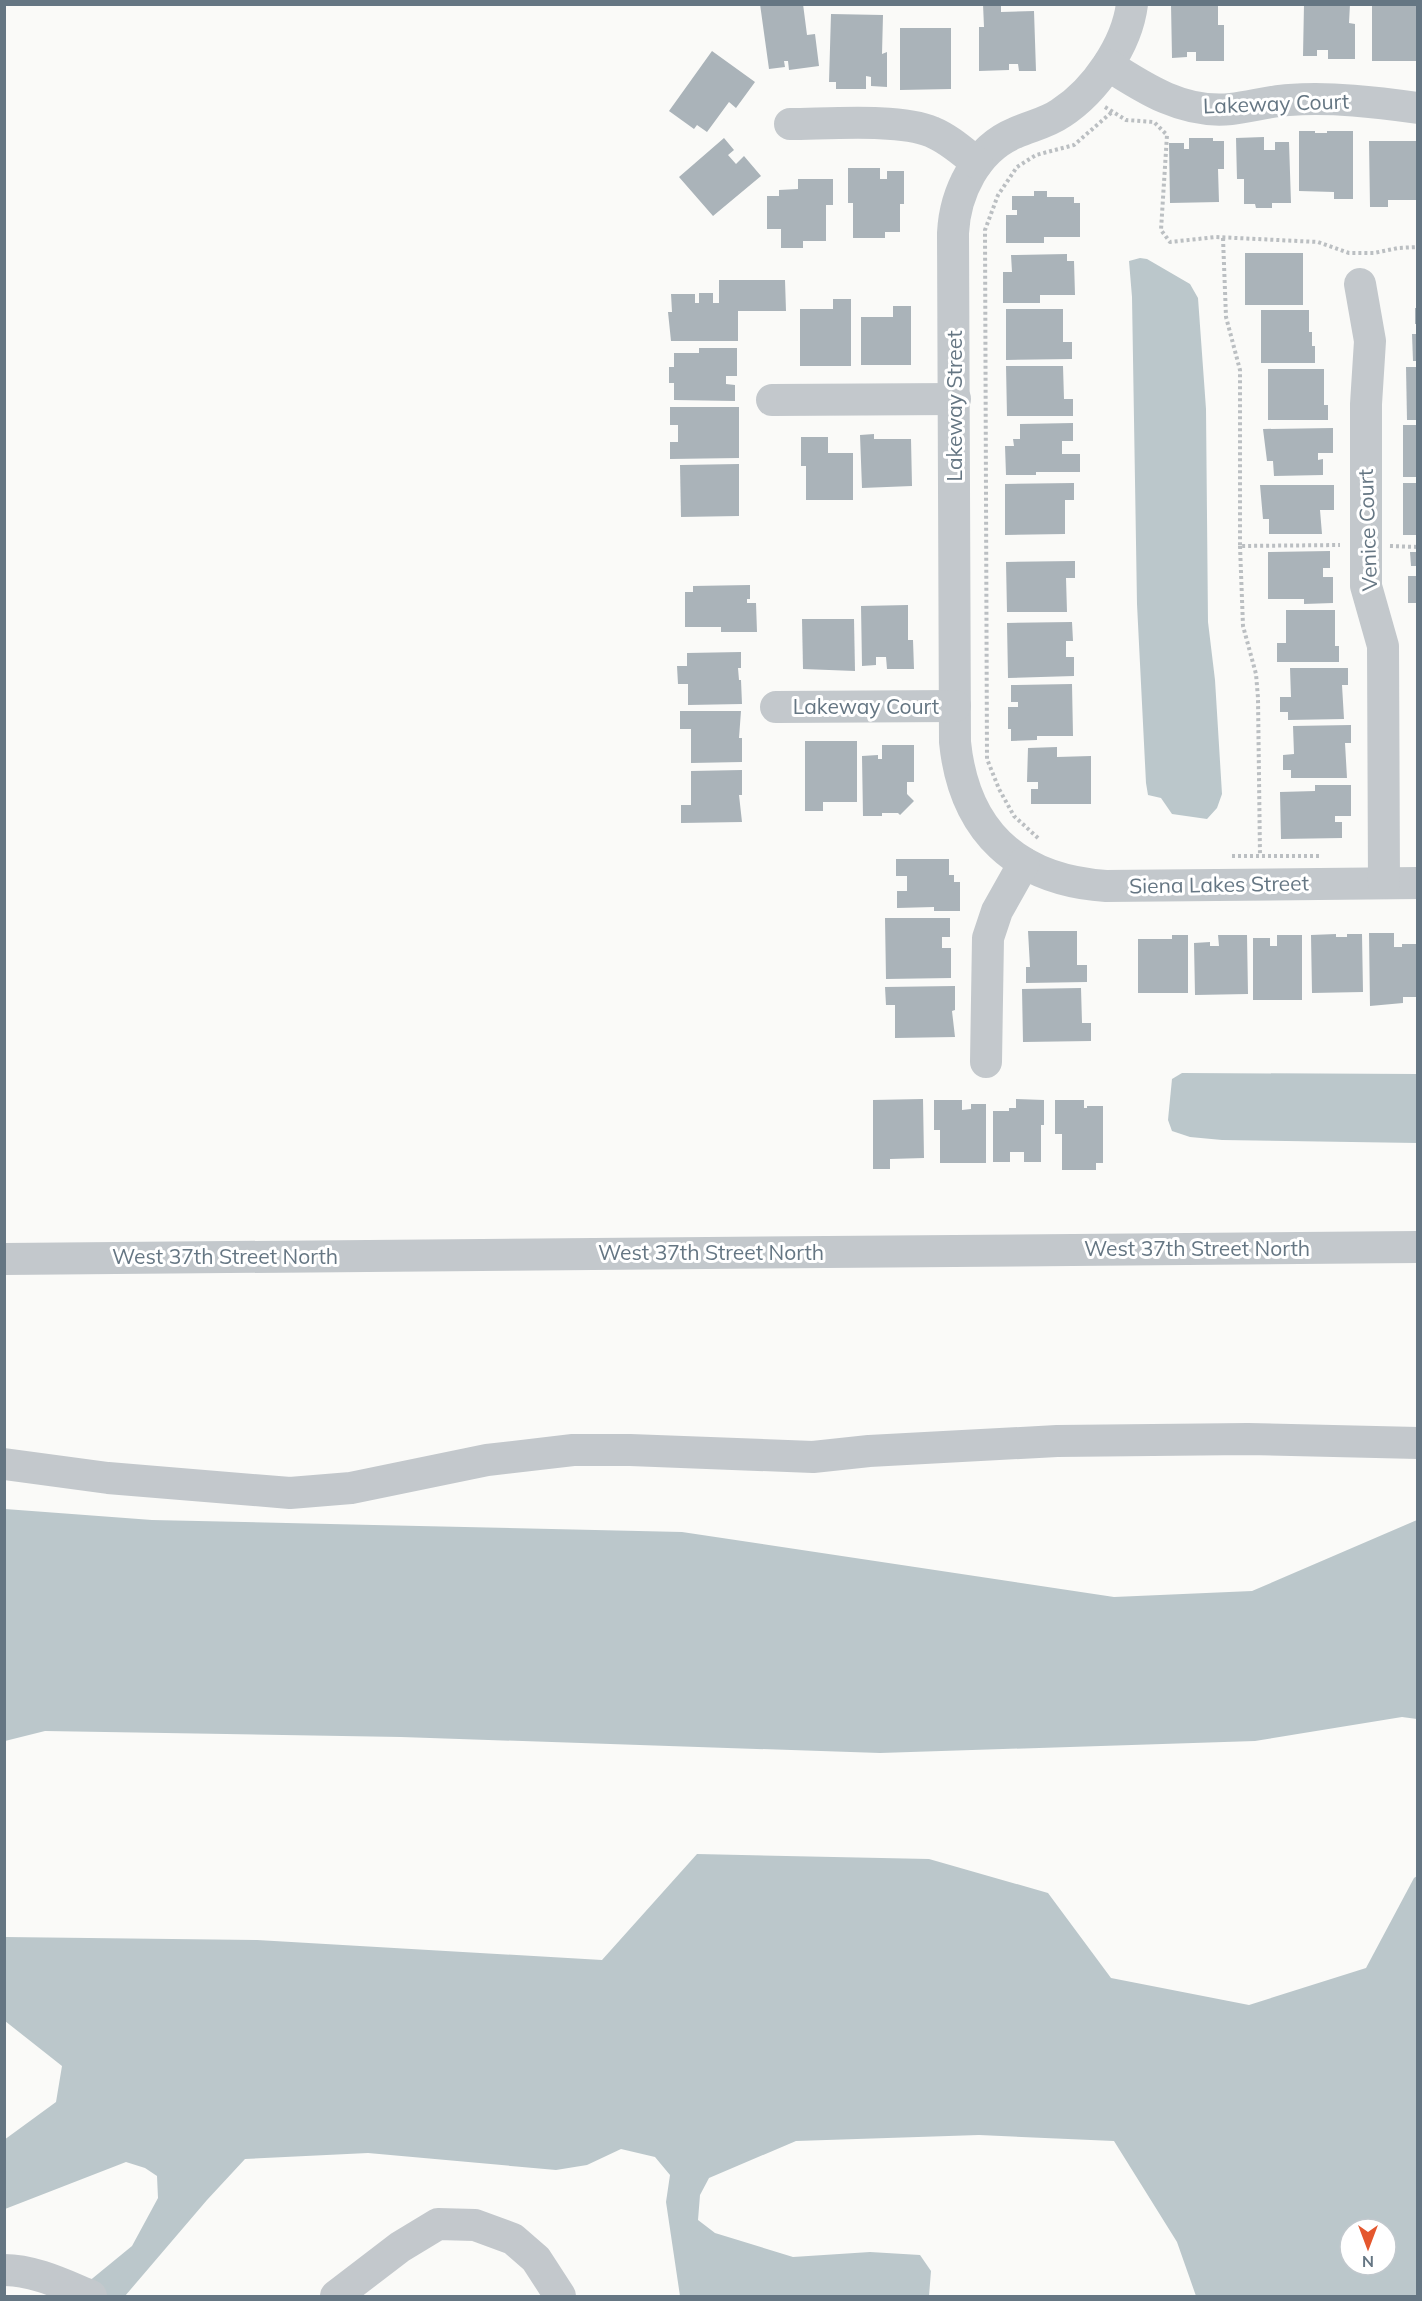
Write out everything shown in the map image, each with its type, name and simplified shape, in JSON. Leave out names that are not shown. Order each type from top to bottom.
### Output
[{"type":"street","name":"Lakeway Street","points":[[1033,853],[994,839],[971,807],[958,767],[955,742],[954,217],[963,188],[977,163],[999,141],[1061,114],[1108,65],[1123,38],[1132,4]]},
{"type":"street","name":"Lakeway Court","points":[[1108,65],[1145,90],[1173,102],[1199,108],[1228,110],[1287,100],[1370,102],[1418,108]]},
{"type":"street","points":[[790,124],[915,126],[941,136],[977,163]]},
{"type":"street","name":"Venice Court","points":[[1360,284],[1370,341],[1366,404],[1366,586],[1383,646],[1384,883]]},
{"type":"street","points":[[772,400],[955,399]]},
{"type":"street","name":"Lakeway Court","points":[[776,707],[955,706]]},
{"type":"street","points":[[986,1062],[988,938],[997,911],[1033,853]]},
{"type":"street","name":"Siena Lakes Street","points":[[1033,853],[1062,880],[1107,886],[1418,883]]},
{"type":"street","name":"West 37th Street North","points":[[4,1259],[1418,1247]]},
{"type":"street","points":[[4,1464],[108,1479],[290,1493],[351,1488],[487,1460],[573,1450],[813,1457],[869,1451],[1069,1441],[1248,1439],[1418,1443]]},
{"type":"street","points":[[336,2296],[400,2247],[438,2224],[475,2225],[513,2239],[536,2259],[560,2296]]},
{"type":"street","points":[[4,2270],[15,2270],[51,2280],[91,2296]]},
{"type":"path","points":[[1086,90],[1112,112],[1126,120],[1154,122],[1167,135],[1161,230],[1170,242],[1223,238],[1318,242],[1349,253],[1374,253],[1418,247]]},
{"type":"path","points":[[1033,853],[999,789],[987,759],[985,230],[998,195],[1017,167],[1036,156],[1074,145],[1112,112]]},
{"type":"path","points":[[1223,238],[1226,317],[1240,370],[1240,546],[1243,626],[1256,674],[1258,698],[1260,856]]},
{"type":"path","points":[[1240,546],[1418,547]]},
{"type":"path","points":[[1225,856],[1324,855]]},
{"type":"shaded area","points":[[1147,259],[1190,284],[1198,298],[1206,409],[1208,622],[1215,680],[1222,794],[1217,808],[1207,819],[1172,814],[1161,798],[1148,795],[1146,783],[1137,604],[1132,297],[1129,261]]},
{"type":"shaded area","points":[[1182,1073],[1417,1074],[1417,1143],[1222,1140],[1190,1137],[1172,1131],[1168,1120],[1172,1079]]},
{"type":"shaded area","points":[[5,1509],[152,1520],[682,1532],[1114,1597],[1252,1591],[1417,1520],[1417,1719],[1402,1717],[1255,1741],[880,1753],[401,1737],[45,1731],[5,1741]]},
{"type":"shaded area","points":[[697,1854],[929,1859],[1048,1893],[1111,1978],[1249,2005],[1366,1968],[1417,1876],[1417,2296],[1196,2296],[1177,2242],[1114,2141],[979,2135],[796,2141],[709,2178],[700,2195],[698,2220],[715,2233],[793,2257],[870,2252],[920,2255],[931,2271],[929,2296],[680,2296],[666,2202],[670,2175],[655,2157],[621,2149],[587,2165],[556,2170],[368,2153],[245,2159],[125,2296],[71,2296],[132,2246],[158,2198],[157,2176],[145,2168],[126,2162],[5,2209],[4,2140],[56,2102],[62,2066],[5,2021],[5,1937],[257,1940],[602,1960]]},
{"type":"building","points":[[760,4],[803,4],[807,35],[815,34],[819,66],[789,70],[788,61],[784,61],[785,67],[769,69]]},
{"type":"building","points":[[983,4],[1001,4],[1001,12],[1034,11],[1036,71],[1019,71],[1018,64],[1009,64],[1009,70],[979,71],[979,27],[984,27]]},
{"type":"building","points":[[1171,4],[1218,4],[1218,25],[1224,25],[1224,61],[1196,61],[1196,52],[1187,52],[1187,57],[1172,58]]},
{"type":"building","points":[[1304,4],[1350,4],[1349,23],[1355,24],[1355,59],[1328,59],[1328,50],[1317,50],[1317,56],[1303,56]]},
{"type":"building","points":[[1372,4],[1418,4],[1418,61],[1372,61]]},
{"type":"building","points":[[831,14],[883,15],[882,54],[887,52],[887,87],[871,86],[871,77],[866,76],[866,89],[836,89],[836,82],[829,82]]},
{"type":"building","points":[[900,28],[951,28],[951,89],[900,90]]},
{"type":"building","points":[[712,51],[755,82],[736,108],[729,102],[707,132],[697,125],[694,129],[669,111]]},
{"type":"building","points":[[1299,131],[1327,133],[1327,131],[1353,131],[1353,199],[1334,199],[1334,192],[1299,191]]},
{"type":"building","points":[[1264,137],[1264,150],[1275,150],[1275,142],[1289,142],[1291,203],[1272,203],[1272,208],[1256,208],[1255,204],[1244,204],[1244,179],[1237,179],[1236,138]]},
{"type":"building","points":[[724,138],[734,150],[728,155],[736,164],[744,156],[761,176],[713,216],[679,177]]},
{"type":"building","points":[[1189,138],[1213,138],[1213,141],[1224,141],[1224,169],[1218,169],[1219,202],[1170,203],[1169,143],[1184,143],[1184,149],[1189,149]]},
{"type":"building","points":[[1369,141],[1418,141],[1418,200],[1388,200],[1388,207],[1370,207]]},
{"type":"building","points":[[848,168],[880,168],[880,179],[887,179],[887,171],[904,171],[904,204],[900,204],[900,232],[885,232],[885,238],[853,238],[853,203],[848,203]]},
{"type":"building","points":[[798,179],[833,179],[833,205],[826,205],[826,241],[803,241],[803,248],[781,248],[781,229],[767,229],[767,196],[779,196],[779,190],[798,189]]},
{"type":"building","points":[[1034,191],[1047,191],[1047,197],[1074,197],[1074,203],[1080,203],[1080,237],[1044,237],[1044,243],[1006,243],[1006,215],[1017,215],[1017,210],[1012,210],[1012,196],[1034,196]]},
{"type":"building","points":[[1245,253],[1303,253],[1303,305],[1245,305]]},
{"type":"building","points":[[1067,254],[1067,261],[1074,261],[1075,295],[1040,295],[1040,303],[1003,303],[1003,272],[1012,272],[1011,255]]},
{"type":"building","points":[[719,280],[785,280],[786,311],[738,311],[738,341],[671,341],[668,312],[672,312],[671,294],[695,294],[695,303],[699,303],[699,293],[713,293],[713,303],[719,303]]},
{"type":"building","points":[[833,299],[851,299],[851,366],[800,366],[800,309],[833,309]]},
{"type":"building","points":[[893,306],[911,306],[911,365],[861,365],[861,317],[893,317]]},
{"type":"building","points":[[1415,308],[1418,308],[1418,324],[1415,324]]},
{"type":"building","points":[[1006,309],[1063,309],[1063,342],[1072,342],[1072,359],[1006,360]]},
{"type":"building","points":[[1261,310],[1309,310],[1309,332],[1312,332],[1312,346],[1315,346],[1315,363],[1261,363]]},
{"type":"building","points":[[1412,334],[1418,334],[1418,361],[1413,361]]},
{"type":"building","points":[[699,348],[737,348],[737,376],[726,376],[726,384],[735,385],[735,401],[674,400],[674,383],[669,383],[669,367],[674,367],[674,353],[699,353]]},
{"type":"building","points":[[1006,366],[1063,366],[1064,399],[1073,399],[1073,416],[1007,416]]},
{"type":"building","points":[[1406,367],[1418,367],[1418,420],[1407,420]]},
{"type":"building","points":[[1268,369],[1324,369],[1324,405],[1328,405],[1328,420],[1268,420]]},
{"type":"building","points":[[670,407],[739,407],[739,458],[670,459],[670,442],[678,442],[678,425],[670,425]]},
{"type":"building","points":[[1073,423],[1073,441],[1062,441],[1062,454],[1080,454],[1080,472],[1006,475],[1005,446],[1014,446],[1013,439],[1020,439],[1020,424]]},
{"type":"building","points":[[1403,425],[1418,425],[1418,477],[1403,477]]},
{"type":"building","points":[[1333,428],[1333,453],[1318,453],[1318,460],[1323,459],[1323,475],[1274,476],[1273,461],[1267,461],[1263,429]]},
{"type":"building","points":[[874,434],[874,439],[911,439],[912,486],[862,488],[860,435]]},
{"type":"building","points":[[801,437],[828,437],[828,453],[853,453],[853,500],[806,500],[806,466],[801,466]]},
{"type":"building","points":[[739,464],[739,516],[681,517],[680,465]]},
{"type":"building","points":[[1074,483],[1074,500],[1065,500],[1065,534],[1005,535],[1005,484]]},
{"type":"building","points":[[1403,483],[1418,483],[1418,535],[1403,535]]},
{"type":"building","points":[[1260,485],[1334,485],[1334,510],[1320,510],[1322,534],[1269,534],[1269,519],[1263,519]]},
{"type":"building","points":[[1330,551],[1330,568],[1323,568],[1323,577],[1333,577],[1333,603],[1304,604],[1304,599],[1268,599],[1268,552]]},
{"type":"building","points":[[1410,552],[1418,552],[1418,566],[1411,566]]},
{"type":"building","points":[[1075,561],[1075,578],[1066,578],[1067,612],[1007,612],[1006,562]]},
{"type":"building","points":[[1408,576],[1418,576],[1418,603],[1408,603]]},
{"type":"building","points":[[750,585],[750,599],[747,599],[747,603],[756,603],[757,632],[721,632],[721,627],[685,627],[685,592],[693,592],[693,586]]},
{"type":"building","points":[[908,605],[908,640],[913,640],[914,669],[887,669],[886,657],[876,657],[876,665],[862,666],[861,606]]},
{"type":"building","points":[[1286,610],[1335,610],[1335,646],[1339,646],[1339,662],[1277,662],[1277,643],[1286,643]]},
{"type":"building","points":[[802,619],[854,619],[855,671],[803,669]]},
{"type":"building","points":[[1072,622],[1073,641],[1066,641],[1066,657],[1074,657],[1074,676],[1008,678],[1007,623]]},
{"type":"building","points":[[741,652],[741,668],[738,668],[742,704],[688,705],[688,684],[678,684],[677,666],[687,666],[687,653]]},
{"type":"building","points":[[1290,668],[1348,668],[1348,685],[1342,685],[1344,719],[1288,720],[1288,712],[1280,712],[1280,697],[1291,697]]},
{"type":"building","points":[[1072,684],[1073,736],[1037,736],[1037,740],[1011,741],[1011,729],[1008,729],[1008,707],[1018,707],[1018,702],[1011,702],[1011,685]]},
{"type":"building","points":[[680,711],[741,711],[739,738],[742,738],[742,762],[691,763],[691,729],[680,729]]},
{"type":"building","points":[[1351,725],[1351,743],[1345,743],[1347,778],[1291,778],[1291,770],[1283,770],[1283,755],[1294,754],[1293,726]]},
{"type":"building","points":[[805,741],[857,741],[857,802],[823,802],[823,811],[805,811]]},
{"type":"building","points":[[882,745],[914,745],[914,782],[907,782],[907,794],[914,801],[900,815],[882,813],[882,816],[863,816],[862,756],[878,755],[878,759],[882,759]]},
{"type":"building","points":[[1057,747],[1057,757],[1091,756],[1091,804],[1031,804],[1031,789],[1038,789],[1038,782],[1027,782],[1028,748]]},
{"type":"building","points":[[742,770],[742,795],[739,795],[742,822],[681,823],[681,805],[691,805],[691,771]]},
{"type":"building","points":[[1315,785],[1351,785],[1351,816],[1335,816],[1335,822],[1342,822],[1342,838],[1281,839],[1280,792],[1315,791]]},
{"type":"building","points":[[896,859],[949,859],[949,875],[954,875],[954,882],[960,882],[960,911],[934,911],[934,907],[897,908],[897,891],[907,891],[907,876],[896,876]]},
{"type":"building","points":[[885,918],[950,918],[950,937],[942,937],[942,948],[951,948],[951,978],[886,979]]},
{"type":"building","points":[[1028,931],[1077,931],[1077,965],[1087,965],[1087,982],[1026,983],[1026,967],[1030,967]]},
{"type":"building","points":[[1369,933],[1394,933],[1394,947],[1402,947],[1402,944],[1418,944],[1418,997],[1403,997],[1403,1003],[1370,1006]]},
{"type":"building","points":[[1336,934],[1336,937],[1347,937],[1347,934],[1362,934],[1363,992],[1312,993],[1311,935]]},
{"type":"building","points":[[1172,935],[1188,935],[1188,993],[1138,993],[1138,939],[1172,939]]},
{"type":"building","points":[[1218,935],[1247,935],[1248,994],[1195,995],[1194,943],[1210,942],[1210,946],[1219,946]]},
{"type":"building","points":[[1277,935],[1302,935],[1302,1000],[1253,1000],[1253,938],[1270,938],[1270,946],[1277,946]]},
{"type":"building","points":[[955,986],[955,1010],[952,1011],[955,1037],[895,1038],[895,1005],[886,1005],[885,987]]},
{"type":"building","points":[[1081,988],[1082,1023],[1091,1023],[1091,1041],[1023,1042],[1022,989]]},
{"type":"building","points":[[923,1099],[924,1158],[890,1159],[890,1169],[873,1169],[873,1100]]},
{"type":"building","points":[[1016,1099],[1044,1100],[1041,1162],[1024,1162],[1024,1152],[1010,1152],[1010,1162],[993,1162],[993,1111],[1009,1111],[1009,1108],[1016,1108]]},
{"type":"building","points":[[934,1100],[962,1100],[962,1110],[971,1109],[971,1104],[986,1104],[986,1163],[940,1163],[940,1130],[934,1130]]},
{"type":"building","points":[[1055,1100],[1084,1100],[1084,1108],[1103,1106],[1103,1163],[1096,1163],[1096,1170],[1062,1170],[1062,1134],[1055,1134]]}]
